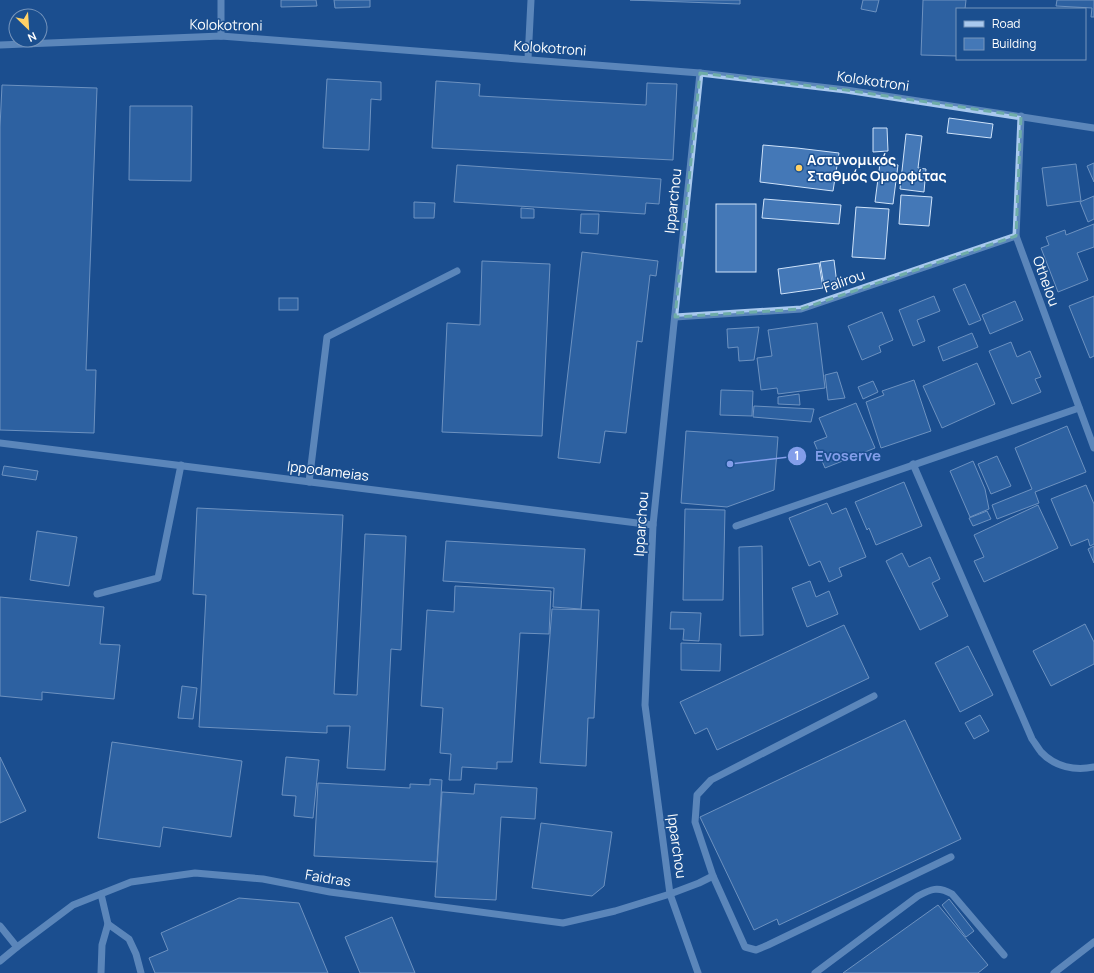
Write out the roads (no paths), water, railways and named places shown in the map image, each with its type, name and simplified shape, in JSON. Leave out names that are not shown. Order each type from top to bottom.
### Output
[{"type":"street","points":[[221,36],[222,0]]},
{"type":"street","points":[[528,59],[531,0]]},
{"type":"street","name":"Kolokotroni","points":[[0,45],[221,36],[528,59],[700,73],[846,90],[1094,128]]},
{"type":"street","name":"Ipparchou","points":[[698,973],[670,894],[645,705],[653,525],[700,73]]},
{"type":"street","name":"Othelou","points":[[1021,116],[1016,236],[1094,448]]},
{"type":"street","name":"Falirou","points":[[675,317],[801,309],[1016,236]]},
{"type":"street","points":[[309,482],[327,337],[457,271]]},
{"type":"street","points":[[736,526],[1079,408]]},
{"type":"street","name":"Ippodameias","points":[[0,443],[653,525]]},
{"type":"street","points":[[913,464],[1032,739],[1041,752],[1053,762],[1066,767],[1081,769],[1094,767]]},
{"type":"street","points":[[97,594],[158,578],[181,466]]},
{"type":"street","points":[[874,696],[711,780],[697,795],[695,822],[713,876],[745,947],[756,950],[768,945],[951,857]]},
{"type":"street","name":"Faidras","points":[[0,961],[73,905],[131,882],[195,873],[263,880],[330,892],[563,923],[615,911],[670,894],[713,876]]},
{"type":"street","points":[[816,973],[918,896],[936,889],[944,890],[952,894],[1004,955]]},
{"type":"street","points":[[101,894],[108,924],[102,945],[101,973]]},
{"type":"street","points":[[108,924],[129,939],[136,954],[141,973]]},
{"type":"street","points":[[0,926],[17,947]]},
{"type":"street","points":[[1054,973],[1094,942]]},
{"type":"place","name":"Αστυνομικός Σταθμός Ομορφίτας","points":[[799,168]]},
{"type":"place","name":"Evoserve","points":[[730,464]]}]
